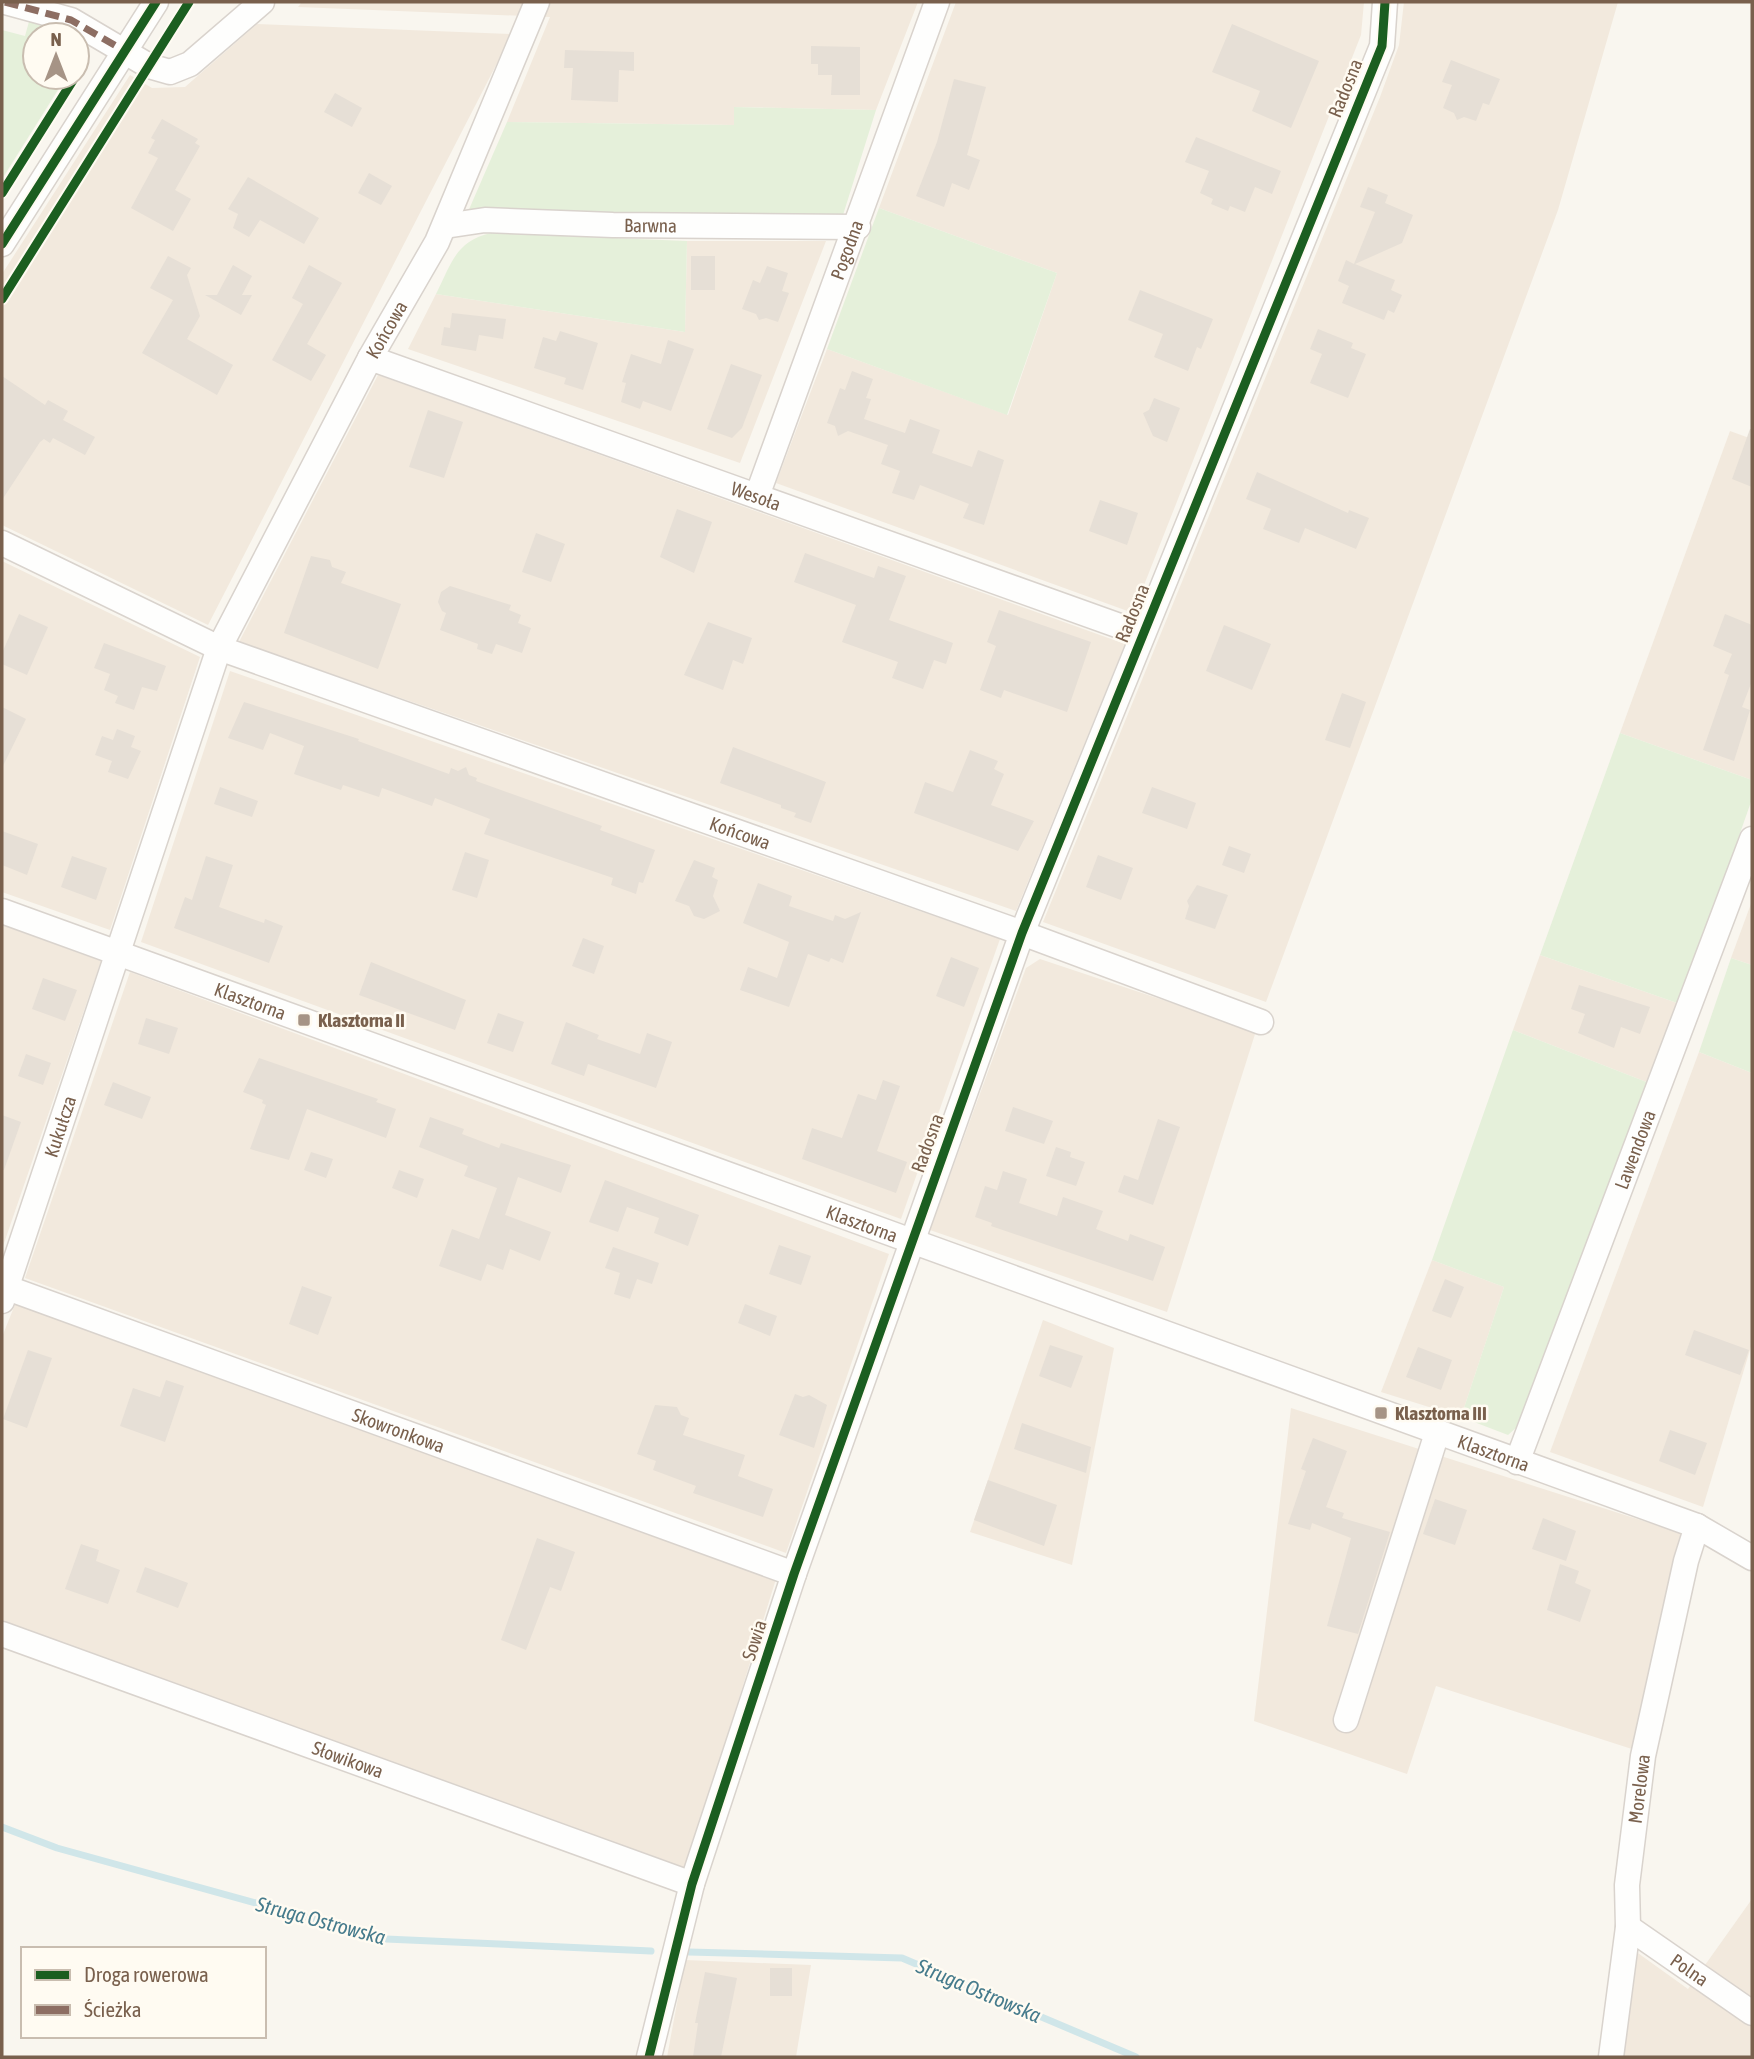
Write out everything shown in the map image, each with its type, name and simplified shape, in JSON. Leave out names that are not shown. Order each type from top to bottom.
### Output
[{"type":"street","points":[[5,2],[71,20],[149,66],[170,72],[190,64],[262,2]]},
{"type":"street","points":[[2,244],[156,2]]},
{"type":"street","name":"Końcowa","points":[[219,648],[370,358],[445,226],[537,2]]},
{"type":"street","name":"Pogodna","points":[[757,496],[858,227],[937,2]]},
{"type":"street","name":"Radosna","points":[[911,1240],[1022,933],[1381,46],[1385,2]]},
{"type":"street","name":"Barwna","points":[[445,226],[485,220],[613,225],[858,227]]},
{"type":"street","name":"Wesoła","points":[[370,358],[1142,634]]},
{"type":"street","name":"Końcowa","points":[[2,543],[219,648],[1022,933],[1261,1021]]},
{"type":"street","name":"Kukułcza","points":[[3,1291],[119,953],[219,648]]},
{"type":"street","name":"Lawendowa","points":[[1517,1462],[1752,839]]},
{"type":"street","name":"Klasztorna","points":[[2,911],[1697,1526],[1752,1558]]},
{"type":"street","name":"Sowia","points":[[649,2057],[692,1884],[794,1574],[911,1240]]},
{"type":"street","name":"Skowronkowa","points":[[3,1291],[794,1574]]},
{"type":"street","points":[[1346,1720],[1437,1433]]},
{"type":"street","name":"Morelowa","points":[[1611,2057],[1628,1927],[1626,1885],[1643,1756],[1686,1561],[1697,1526]]},
{"type":"street","name":"Słowikowa","points":[[2,1634],[692,1884]]},
{"type":"street","name":"Polna","points":[[1628,1927],[1752,2013]]},
{"type":"shaded area","points":[[302,2],[918,2],[876,110],[735,107],[735,125],[507,122],[550,17],[298,7]]},
{"type":"shaded area","points":[[956,2],[1364,2],[1361,35],[1133,613],[776,483],[827,349],[1008,415],[1057,273],[879,208]]},
{"type":"shaded area","points":[[1404,2],[1618,2],[1558,210],[1266,1002],[1043,922],[1380,97],[1399,45]]},
{"type":"shaded area","points":[[257,24],[512,34],[208,625],[2,525],[2,274],[130,75],[152,88],[185,87]]},
{"type":"shaded area","points":[[687,241],[826,241],[740,463],[408,349],[436,294],[685,332]]},
{"type":"shaded area","points":[[378,375],[1125,644],[1016,911],[239,642]]},
{"type":"shaded area","points":[[1730,431],[1752,439],[1752,780],[1620,733]]},
{"type":"shaded area","points":[[2,561],[200,657],[110,930],[2,892]]},
{"type":"shaded area","points":[[230,671],[1000,939],[901,1219],[141,942]]},
{"type":"shaded area","points":[[1752,901],[1752,965],[1731,958]]},
{"type":"shaded area","points":[[2,925],[101,961],[2,1249]]},
{"type":"shaded area","points":[[1540,955],[1680,1004],[1649,1083],[1513,1030]]},
{"type":"shaded area","points":[[1040,959],[1256,1031],[1167,1312],[930,1230],[1026,968]]},
{"type":"shaded area","points":[[130,972],[889,1254],[786,1553],[25,1278]]},
{"type":"shaded area","points":[[1699,1052],[1752,1073],[1752,1343],[1703,1507],[1550,1452]]},
{"type":"shaded area","points":[[1432,1260],[1504,1287],[1461,1417],[1381,1392]]},
{"type":"shaded area","points":[[16,1302],[776,1579],[681,1885],[2,1630],[2,1337]]},
{"type":"shaded area","points":[[1043,1320],[1114,1348],[1072,1565],[970,1532]]},
{"type":"shaded area","points":[[1291,1408],[1681,1533],[1635,1750],[1436,1686],[1407,1774],[1254,1721]]},
{"type":"shaded area","points":[[1752,1899],[1752,2057],[1621,2057],[1635,1951],[1688,1989]]},
{"type":"shaded area","points":[[685,1960],[811,1965],[796,2057],[667,2057]]},
{"type":"green space","points":[[2,30],[21,35],[21,91],[57,91],[2,179]]},
{"type":"green space","points":[[734,107],[876,110],[843,215],[467,214],[507,122],[734,125]]},
{"type":"green space","points":[[879,208],[1057,273],[1007,415],[827,349]]},
{"type":"green space","points":[[491,233],[687,241],[685,332],[436,294],[462,248],[469,242]]},
{"type":"green space","points":[[1620,733],[1752,780],[1752,799],[1680,1004],[1540,955]]},
{"type":"green space","points":[[1731,958],[1752,965],[1752,1073],[1699,1052]]},
{"type":"green space","points":[[1513,1030],[1649,1083],[1517,1427],[1508,1435],[1461,1417],[1504,1287],[1432,1260]]},
{"type":"building","points":[[1232,24],[1319,61],[1291,128],[1252,111],[1260,91],[1212,72]]},
{"type":"building","points":[[811,46],[860,47],[860,95],[831,95],[832,75],[818,75],[818,64],[811,64]]},
{"type":"building","points":[[565,50],[634,52],[634,71],[619,70],[618,102],[571,100],[573,68],[564,68]]},
{"type":"building","points":[[1451,60],[1500,79],[1489,105],[1483,103],[1476,121],[1464,117],[1457,120],[1454,113],[1443,108],[1452,85],[1442,82]]},
{"type":"building","points":[[954,79],[986,87],[967,155],[980,160],[969,190],[952,183],[944,207],[916,196],[937,142]]},
{"type":"building","points":[[335,93],[362,108],[352,127],[324,112]]},
{"type":"building","points":[[162,119],[198,139],[195,143],[200,146],[175,190],[191,199],[173,231],[131,208],[158,158],[148,153],[155,140],[151,138]]},
{"type":"building","points":[[1196,137],[1281,171],[1272,194],[1255,187],[1245,212],[1230,206],[1228,211],[1211,204],[1213,199],[1200,193],[1209,171],[1185,162]]},
{"type":"building","points":[[369,173],[392,186],[381,205],[358,193]]},
{"type":"building","points":[[248,177],[319,218],[304,244],[260,220],[249,237],[233,228],[238,214],[228,209]]},
{"type":"building","points":[[1368,187],[1388,195],[1385,203],[1413,215],[1402,243],[1355,264],[1395,280],[1391,290],[1402,295],[1394,313],[1388,310],[1384,320],[1342,303],[1349,286],[1338,281],[1346,260],[1354,264],[1375,212],[1360,207]]},
{"type":"building","points":[[168,256],[191,268],[187,275],[200,316],[187,339],[233,365],[217,395],[142,353],[173,300],[150,288]]},
{"type":"building","points":[[691,256],[715,256],[715,290],[691,290]]},
{"type":"building","points":[[233,265],[252,276],[242,295],[252,295],[241,315],[205,295],[217,295]]},
{"type":"building","points":[[309,265],[342,283],[307,344],[326,355],[311,381],[272,360],[303,304],[292,298]]},
{"type":"building","points":[[767,266],[788,273],[782,291],[789,293],[778,322],[766,318],[759,320],[756,314],[742,309],[753,280],[760,283]]},
{"type":"building","points":[[1140,290],[1213,319],[1201,349],[1197,347],[1188,371],[1154,357],[1163,334],[1128,320]]},
{"type":"building","points":[[452,313],[506,319],[503,339],[479,335],[476,351],[441,345],[444,327],[450,328]]},
{"type":"building","points":[[1318,329],[1353,343],[1351,348],[1366,354],[1348,398],[1310,383],[1322,354],[1310,349]]},
{"type":"building","points":[[560,331],[598,343],[583,390],[564,384],[566,378],[534,368],[543,337],[556,341]]},
{"type":"building","points":[[668,340],[694,349],[671,411],[643,401],[640,409],[621,402],[626,383],[622,382],[631,354],[661,364]]},
{"type":"building","points":[[731,364],[762,375],[742,428],[732,438],[707,429]]},
{"type":"building","points":[[852,371],[873,379],[866,398],[871,399],[864,419],[905,433],[910,419],[940,430],[932,453],[972,467],[978,450],[1004,460],[984,525],[963,518],[969,504],[920,485],[914,500],[892,493],[900,471],[881,464],[888,445],[848,431],[838,436],[835,426],[827,423],[840,388],[845,390]]},
{"type":"building","points":[[2,376],[45,405],[48,400],[68,411],[63,420],[95,437],[85,455],[53,438],[50,443],[44,439],[2,500]]},
{"type":"building","points":[[1154,398],[1180,408],[1167,442],[1153,436],[1143,413],[1149,410]]},
{"type":"building","points":[[428,410],[463,422],[444,478],[409,467]]},
{"type":"building","points":[[1752,429],[1752,487],[1732,479]]},
{"type":"building","points":[[1257,472],[1348,513],[1349,510],[1369,518],[1356,549],[1305,528],[1299,543],[1263,529],[1271,509],[1246,499]]},
{"type":"building","points":[[1100,500],[1138,513],[1127,545],[1089,531]]},
{"type":"building","points":[[677,509],[712,522],[694,573],[660,557]]},
{"type":"building","points":[[536,533],[565,544],[551,582],[522,572]]},
{"type":"building","points":[[805,553],[874,578],[878,566],[906,576],[889,620],[953,643],[946,664],[934,660],[923,689],[892,678],[898,662],[842,642],[856,605],[794,582]]},
{"type":"building","points":[[311,556],[330,560],[332,567],[346,572],[341,583],[401,604],[378,669],[284,633]]},
{"type":"building","points":[[450,586],[511,605],[509,610],[521,615],[518,623],[531,628],[522,653],[496,644],[492,654],[477,649],[478,644],[440,630],[446,613],[438,602],[441,592]]},
{"type":"building","points":[[999,610],[1091,642],[1067,712],[1004,690],[1001,698],[980,690],[996,646],[987,642]]},
{"type":"building","points":[[19,614],[48,627],[27,675],[2,664],[2,653]]},
{"type":"building","points":[[1725,614],[1752,625],[1752,681],[1742,707],[1750,710],[1734,761],[1703,750],[1729,675],[1724,673],[1732,654],[1713,646]]},
{"type":"building","points":[[708,622],[752,638],[743,664],[733,660],[723,690],[684,675]]},
{"type":"building","points":[[1224,625],[1271,644],[1252,690],[1206,671]]},
{"type":"building","points":[[104,643],[166,666],[157,691],[142,687],[134,710],[115,703],[118,696],[104,690],[110,674],[94,668]]},
{"type":"building","points":[[1342,693],[1366,702],[1350,748],[1325,740]]},
{"type":"building","points":[[244,702],[359,739],[358,741],[449,774],[451,768],[458,771],[466,767],[469,775],[477,778],[476,781],[602,826],[600,830],[655,850],[643,883],[639,882],[636,894],[611,885],[613,878],[484,834],[490,819],[435,798],[432,806],[382,788],[379,797],[343,785],[341,790],[294,774],[304,746],[270,733],[263,750],[228,738]]},
{"type":"building","points":[[2,707],[26,719],[2,768]]},
{"type":"building","points":[[117,729],[135,736],[131,747],[141,751],[128,779],[108,772],[112,761],[95,755],[102,736],[113,740]]},
{"type":"building","points":[[733,747],[826,782],[811,823],[794,817],[796,813],[781,808],[781,805],[720,783]]},
{"type":"building","points":[[970,750],[998,761],[994,769],[1004,774],[991,805],[1034,821],[1018,851],[914,813],[925,782],[953,792]]},
{"type":"building","points":[[220,787],[258,801],[252,817],[214,804]]},
{"type":"building","points":[[1152,787],[1196,803],[1187,829],[1142,813]]},
{"type":"building","points":[[2,831],[38,844],[27,875],[2,865]]},
{"type":"building","points":[[1229,846],[1251,854],[1244,873],[1222,865]]},
{"type":"building","points":[[465,852],[489,860],[477,898],[452,890]]},
{"type":"building","points":[[1098,855],[1133,868],[1121,900],[1086,887]]},
{"type":"building","points":[[72,856],[107,868],[96,900],[61,887]]},
{"type":"building","points":[[206,856],[233,865],[219,907],[264,923],[265,919],[283,926],[269,963],[174,928],[185,897],[192,900]]},
{"type":"building","points":[[694,860],[715,868],[712,877],[718,880],[713,896],[720,911],[704,919],[694,916],[689,906],[675,901]]},
{"type":"building","points":[[758,883],[792,896],[789,906],[833,921],[835,915],[845,919],[861,912],[843,963],[831,958],[829,962],[808,954],[789,1007],[740,990],[748,967],[777,978],[789,942],[743,923]]},
{"type":"building","points":[[1197,885],[1228,895],[1215,929],[1185,919],[1189,906],[1187,901]]},
{"type":"building","points":[[583,938],[604,946],[594,974],[572,966]]},
{"type":"building","points":[[951,957],[979,968],[964,1007],[936,996]]},
{"type":"building","points":[[371,962],[466,1000],[455,1030],[359,995]]},
{"type":"building","points":[[43,978],[77,990],[65,1021],[32,1009]]},
{"type":"building","points":[[1579,985],[1650,1007],[1640,1034],[1621,1027],[1614,1048],[1578,1033],[1585,1014],[1571,1009]]},
{"type":"building","points":[[498,1013],[524,1022],[513,1052],[487,1043]]},
{"type":"building","points":[[146,1018],[178,1028],[169,1054],[138,1044]]},
{"type":"building","points":[[566,1022],[599,1035],[597,1039],[640,1054],[647,1033],[672,1042],[656,1088],[588,1064],[584,1076],[551,1064]]},
{"type":"building","points":[[26,1054],[51,1063],[43,1085],[18,1076]]},
{"type":"building","points":[[259,1058],[378,1099],[376,1102],[396,1109],[386,1138],[307,1109],[289,1160],[250,1149],[266,1105],[262,1103],[263,1100],[243,1092]]},
{"type":"building","points":[[883,1080],[900,1086],[877,1151],[907,1162],[896,1193],[802,1159],[812,1128],[842,1138],[858,1094],[876,1100]]},
{"type":"building","points":[[113,1082],[151,1097],[142,1119],[104,1105]]},
{"type":"building","points":[[1013,1107],[1053,1121],[1044,1144],[1005,1131]]},
{"type":"building","points":[[2,1115],[21,1122],[4,1170],[2,1170]]},
{"type":"building","points":[[430,1117],[464,1129],[462,1134],[499,1148],[501,1143],[571,1165],[561,1193],[518,1177],[505,1215],[551,1232],[540,1261],[510,1249],[503,1270],[487,1264],[481,1281],[439,1266],[452,1229],[479,1239],[497,1188],[464,1176],[468,1166],[419,1147]]},
{"type":"building","points":[[1158,1119],[1180,1127],[1153,1205],[1118,1192],[1124,1175],[1138,1180]]},
{"type":"building","points":[[1056,1147],[1071,1152],[1070,1157],[1085,1162],[1076,1186],[1046,1176]]},
{"type":"building","points":[[311,1152],[333,1159],[326,1178],[304,1170]]},
{"type":"building","points":[[399,1170],[424,1179],[417,1198],[392,1188]]},
{"type":"building","points":[[1003,1171],[1027,1179],[1019,1203],[1057,1216],[1063,1197],[1103,1211],[1096,1229],[1128,1241],[1130,1234],[1165,1247],[1153,1281],[991,1226],[992,1223],[975,1217],[985,1186],[997,1190]]},
{"type":"building","points":[[605,1180],[699,1215],[688,1246],[654,1233],[659,1218],[627,1207],[618,1232],[589,1222]]},
{"type":"building","points":[[779,1245],[811,1256],[801,1285],[769,1274]]},
{"type":"building","points":[[613,1247],[659,1263],[652,1284],[637,1279],[630,1299],[614,1294],[620,1273],[605,1268]]},
{"type":"building","points":[[1445,1279],[1464,1287],[1451,1318],[1432,1311]]},
{"type":"building","points":[[302,1286],[332,1297],[318,1335],[289,1324]]},
{"type":"building","points":[[745,1304],[777,1316],[770,1336],[738,1323]]},
{"type":"building","points":[[1694,1330],[1749,1350],[1740,1375],[1685,1355]]},
{"type":"building","points":[[1050,1345],[1083,1356],[1071,1388],[1039,1376]]},
{"type":"building","points":[[1418,1347],[1452,1360],[1441,1390],[1406,1377]]},
{"type":"building","points":[[28,1350],[52,1358],[27,1428],[3,1419]]},
{"type":"building","points":[[166,1380],[184,1386],[165,1442],[120,1426],[133,1388],[160,1397]]},
{"type":"building","points":[[795,1394],[803,1397],[809,1395],[827,1405],[814,1448],[779,1435]]},
{"type":"building","points":[[655,1405],[677,1407],[681,1415],[689,1418],[683,1435],[745,1455],[738,1476],[773,1489],[763,1517],[693,1493],[696,1486],[653,1470],[656,1461],[637,1454]]},
{"type":"building","points":[[1022,1423],[1091,1447],[1086,1473],[1014,1449]]},
{"type":"building","points":[[1670,1430],[1707,1443],[1695,1475],[1659,1461]]},
{"type":"building","points":[[1313,1438],[1347,1451],[1326,1507],[1344,1513],[1342,1518],[1390,1532],[1358,1634],[1327,1626],[1351,1538],[1312,1523],[1310,1530],[1288,1524],[1306,1471],[1301,1469]]},
{"type":"building","points":[[988,1480],[1057,1505],[1044,1546],[974,1520]]},
{"type":"building","points":[[1435,1499],[1467,1510],[1455,1545],[1423,1534]]},
{"type":"building","points":[[1543,1518],[1576,1531],[1566,1561],[1532,1549]]},
{"type":"building","points":[[537,1538],[575,1552],[561,1591],[550,1587],[526,1650],[501,1640]]},
{"type":"building","points":[[81,1544],[99,1550],[96,1561],[120,1570],[108,1604],[65,1589]]},
{"type":"building","points":[[1560,1564],[1579,1571],[1575,1583],[1591,1590],[1580,1622],[1547,1610]]},
{"type":"building","points":[[145,1567],[188,1583],[178,1608],[136,1592]]},
{"type":"building","points":[[770,1968],[792,1968],[792,1996],[770,1996]]},
{"type":"building","points":[[705,1972],[737,1978],[721,2057],[693,2057],[698,2023],[695,2023]]},
{"type":"waterway","name":"Struga Ostrowska","points":[[2,1827],[57,1848],[386,1939],[651,1951]]},
{"type":"waterway","name":"Struga Ostrowska","points":[[689,1952],[902,1958],[1136,2057]]},
{"type":"marked path","points":[[5,2],[71,20],[125,51]]},
{"type":"cycle path","points":[[2,244],[156,2]]},
{"type":"cycle path","points":[[2,299],[189,2]]},
{"type":"cycle path","points":[[649,2057],[692,1884],[794,1574],[1022,933],[1382,46],[1385,2]]},
{"type":"cycle path","points":[[2,193],[66,91]]},
{"type":"place","name":"Klasztorna II","points":[[304,1020]]},
{"type":"place","name":"Klasztorna III","points":[[1381,1413]]}]
